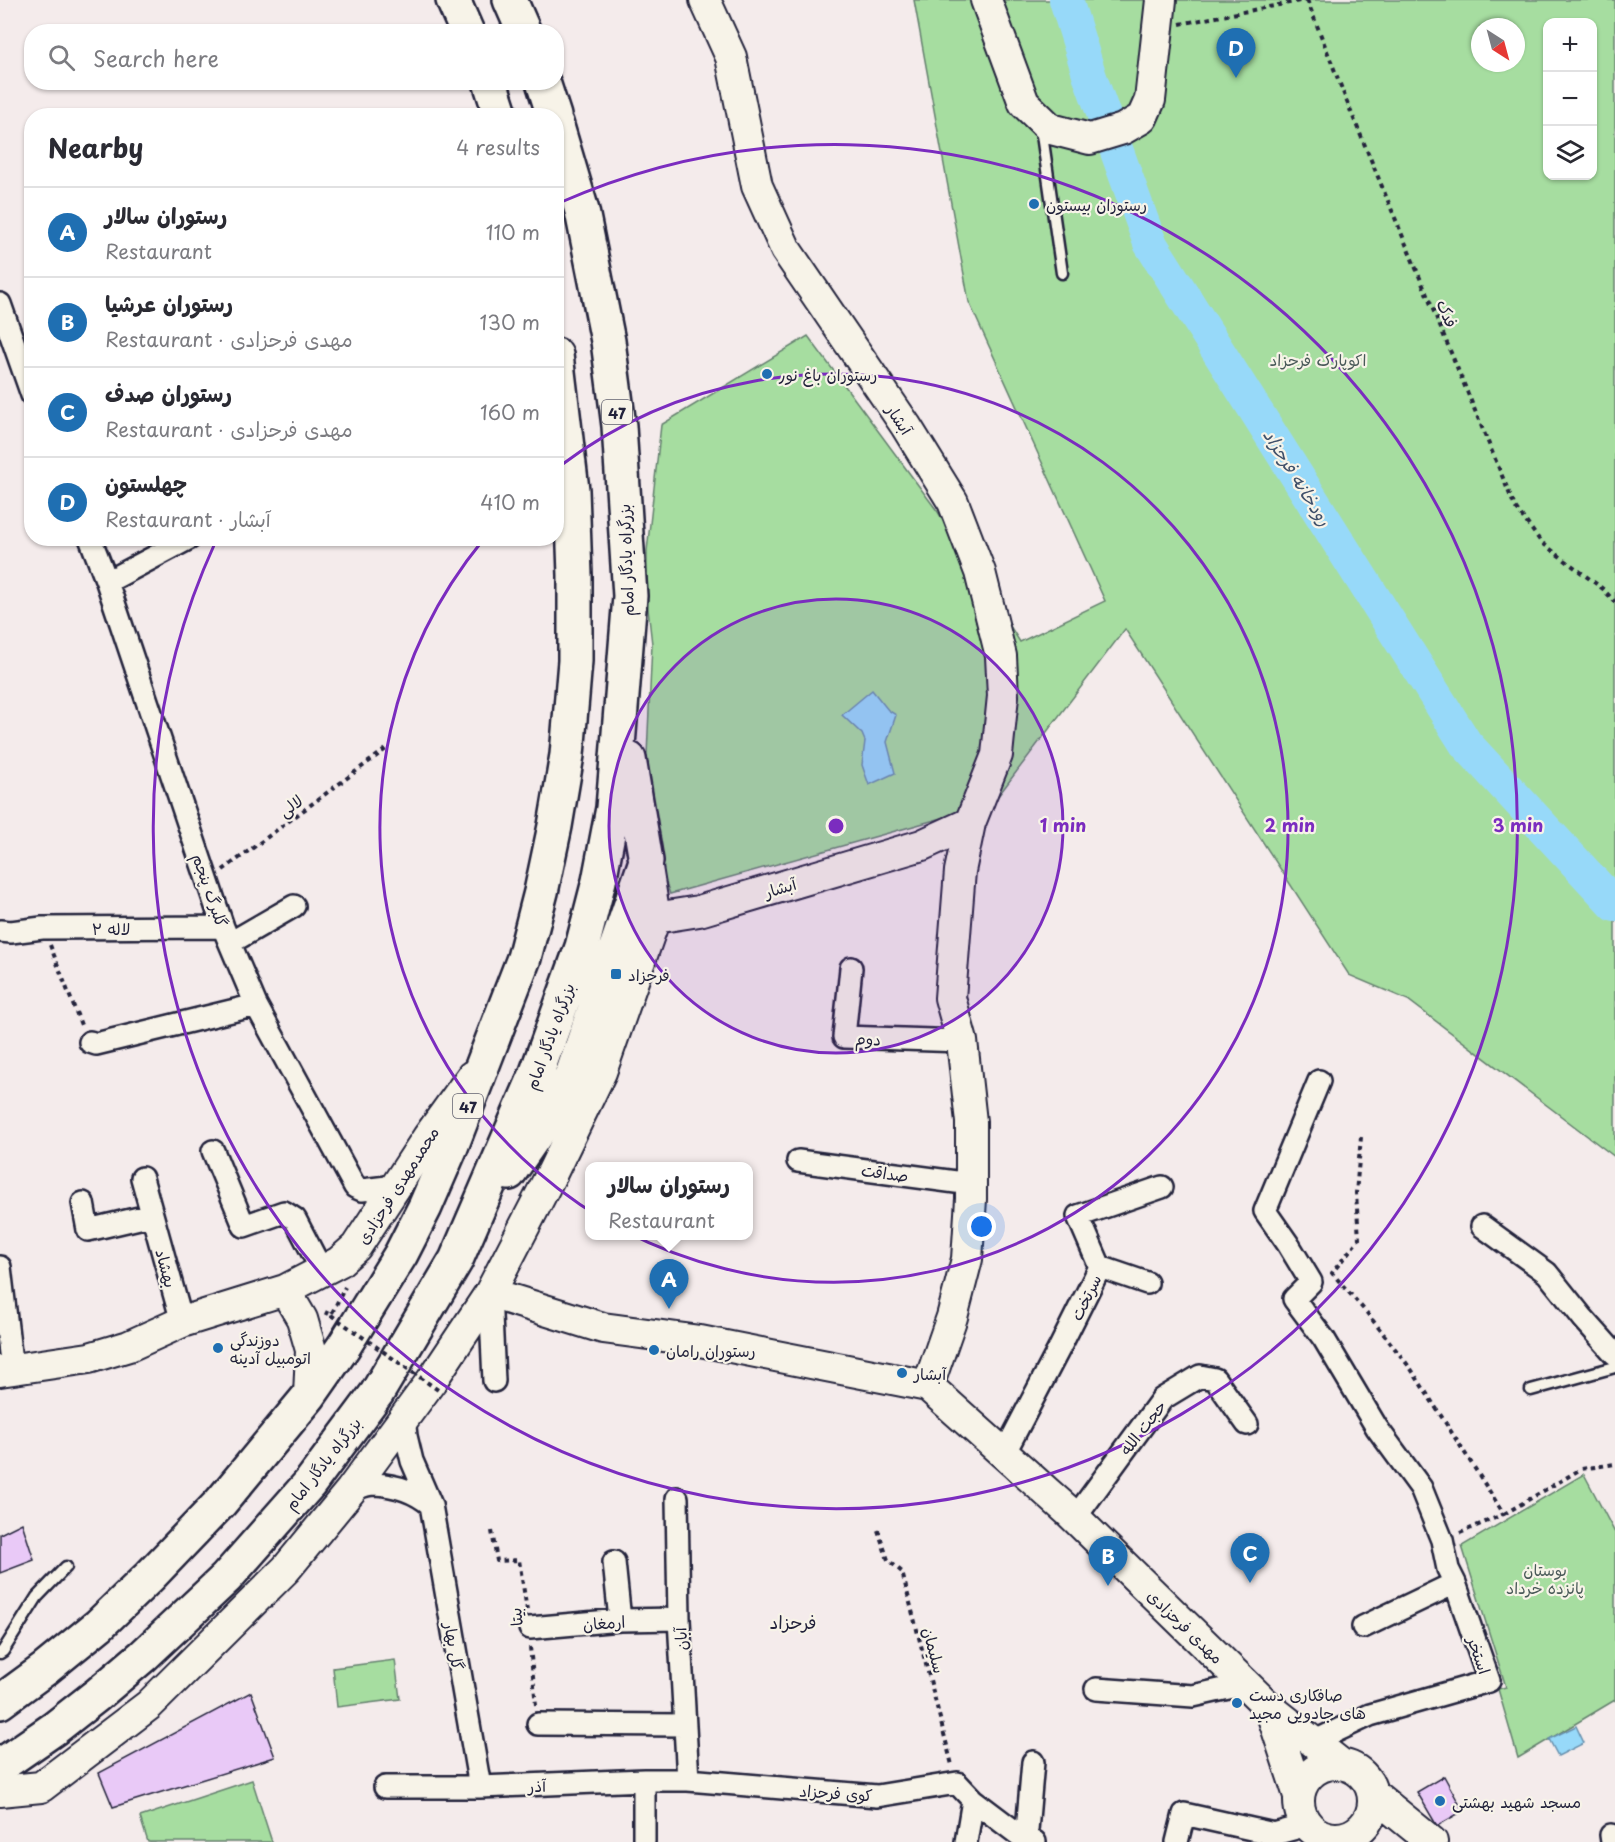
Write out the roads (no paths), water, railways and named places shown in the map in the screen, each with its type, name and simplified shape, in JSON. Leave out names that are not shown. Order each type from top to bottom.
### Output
[{"type":"highway","points":[[453,0],[464,24]]},
{"type":"highway","points":[[510,0],[520,24]]},
{"type":"highway","points":[[493,90],[498,108]]},
{"type":"highway","points":[[546,90],[551,108]]},
{"type":"highway","name":"بزرگراه یادگار امام","points":[[0,1766],[55,1728],[143,1656],[226,1578],[302,1492],[377,1393],[456,1260],[536,1075],[582,947],[599,881],[613,808],[630,596],[619,426],[608,341],[582,211],[564,150]]},
{"type":"highway","name":"47","points":[[0,1702],[99,1625],[150,1576],[222,1502],[309,1396],[344,1346],[406,1245],[452,1147],[524,958],[555,826],[567,755],[575,662],[575,575],[572,490],[564,422]]},
{"type":"highway","points":[[469,1230],[556,1105],[573,1072],[646,861],[621,707]]},
{"type":"street","name":"آبشار","points":[[705,0],[731,57],[757,186],[786,250],[906,426],[953,502],[980,572],[1000,656],[1003,696],[997,755],[970,823],[960,871],[951,998],[962,1041],[971,1122],[971,1184],[967,1259],[952,1317],[928,1386]]},
{"type":"street","points":[[986,0],[1024,103],[1051,129],[1090,139],[1123,129],[1142,118],[1150,99],[1160,14]]},
{"type":"street","points":[[0,304],[24,372]]},
{"type":"street","name":"گلبرگ پنجم","points":[[93,546],[226,935],[256,1005],[355,1187],[362,1190],[396,1186]]},
{"type":"street","points":[[107,582],[175,546]]},
{"type":"street","name":"آبشار","points":[[655,918],[699,911],[922,844],[970,823]]},
{"type":"street","points":[[0,1791],[41,1787],[149,1705],[286,1569],[351,1490],[404,1418],[490,1293],[552,1173],[600,1072],[655,918],[646,861]]},
{"type":"street","points":[[226,935],[294,906]]},
{"type":"street","name":"لاله ۲","points":[[0,931],[42,928],[226,935]]},
{"type":"street","name":"دوم","points":[[851,968],[844,1037],[962,1041]]},
{"type":"street","points":[[90,1042],[96,1044],[256,1005]]},
{"type":"street","name":"محمدمهدی فرحزادی","points":[[6,1370],[90,1359],[129,1346],[182,1322],[336,1275],[339,1262],[356,1247],[428,1137],[488,1055]]},
{"type":"street","points":[[1319,1081],[1264,1211],[1311,1282],[1294,1299],[1324,1339],[1377,1428],[1421,1488],[1442,1540],[1448,1569],[1455,1583],[1363,1627]]},
{"type":"street","points":[[213,1151],[244,1226],[284,1212],[295,1219],[336,1275]]},
{"type":"street","name":"صداقت","points":[[798,1161],[971,1184]]},
{"type":"street","name":"بهشاد","points":[[142,1178],[182,1322]]},
{"type":"street","name":"سرتخت","points":[[1004,1454],[1100,1267],[1078,1216],[1162,1188]]},
{"type":"street","points":[[83,1203],[88,1230],[153,1215]]},
{"type":"street","points":[[1482,1226],[1547,1273],[1582,1318],[1615,1354]]},
{"type":"street","points":[[0,1266],[6,1370]]},
{"type":"street","points":[[1100,1267],[1147,1283]]},
{"type":"street","points":[[285,1290],[302,1319],[311,1350],[309,1396]]},
{"type":"street","points":[[490,1293],[494,1382]]},
{"type":"street","points":[[490,1293],[603,1328],[700,1341],[928,1386]]},
{"type":"street","name":"حجت الله","points":[[1075,1518],[1162,1399],[1200,1376],[1215,1379],[1247,1424]]},
{"type":"street","name":"مهدی فرحزادی","points":[[928,1386],[1075,1518],[1270,1708],[1341,1764]]},
{"type":"street","name":"گل بهار","points":[[404,1418],[412,1461],[431,1505],[480,1787]]},
{"type":"street","points":[[351,1490],[373,1484],[390,1487],[419,1495],[431,1505]]},
{"type":"street","name":"آبان","points":[[677,1498],[679,1619],[688,1780]]},
{"type":"street","points":[[614,1562],[620,1620]]},
{"type":"street","name":"استخر","points":[[1313,1742],[1370,1715],[1489,1681],[1455,1583]]},
{"type":"street","name":"ارمغان","points":[[530,1628],[620,1620],[679,1619]]},
{"type":"street","points":[[1096,1689],[1193,1696],[1246,1684]]},
{"type":"street","points":[[1270,1708],[1299,1796],[1302,1816],[1307,1825],[1316,1833],[1328,1837],[1339,1838],[1351,1835],[1368,1818],[1373,1807],[1369,1783],[1362,1773],[1341,1764],[1329,1764],[1318,1768],[1302,1785],[1299,1796]]},
{"type":"street","points":[[538,1724],[685,1725]]},
{"type":"street","points":[[1029,1841],[1033,1762]]},
{"type":"street","points":[[644,1780],[644,1842]]},
{"type":"street","name":"آذر","points":[[385,1787],[480,1787],[688,1780]]},
{"type":"street","name":"کوی فرحزاد","points":[[688,1780],[877,1796],[957,1783],[973,1800]]},
{"type":"street","points":[[1372,1794],[1429,1839]]},
{"type":"street","points":[[966,1842],[973,1800],[1029,1841]]},
{"type":"street","points":[[1177,1842],[1185,1814],[1274,1833],[1307,1825]]},
{"type":"street","points":[[1360,1828],[1396,1831],[1429,1839]]},
{"type":"lane","points":[[1040,118],[1062,273]]},
{"type":"lane","points":[[1531,1390],[1615,1367]]},
{"type":"lane","points":[[0,1653],[3,1652],[37,1597],[66,1567]]},
{"type":"water","points":[[872,690],[888,710],[896,715],[887,742],[895,773],[869,785],[862,765],[865,741],[862,734],[842,715]]},
{"type":"water","points":[[1576,1726],[1584,1743],[1558,1756],[1549,1739]]},
{"type":"waterway","name":"رودخانه فرحزاد","points":[[1066,0],[1090,77],[1150,243],[1466,744],[1615,905]]},
{"type":"place","name":"چهلستون","points":[[1236,78]]},
{"type":"place","name":"رستوران بیستون","points":[[1034,204]]},
{"type":"place","name":"رستوران باغ نور","points":[[767,374]]},
{"type":"place","name":"فرحزاد","points":[[616,974]]},
{"type":"place","name":"رستوران سالار","points":[[669,1309]]},
{"type":"place","name":"دوزندگی اتومبیل آدینه","points":[[218,1348]]},
{"type":"place","name":"رستوران رامان","points":[[654,1350]]},
{"type":"place","name":"آبشار","points":[[902,1373]]},
{"type":"place","name":"رستوران صدف","points":[[1250,1583]]},
{"type":"place","name":"رستوران عرشیا","points":[[1108,1586]]},
{"type":"place","name":"صافکاری دست های جادویی مجید","points":[[1237,1703]]},
{"type":"place","name":"مسجد شهید بهشتی","points":[[1440,1801]]},
{"type":"district","name":"فرحزاد","points":[[793,1621]]},
{"type":"park label","name":"اکوپارک فرحزاد","points":[[1318,359]]},
{"type":"park label","name":"بوستان پانزده خرداد","points":[[1545,1578]]}]
